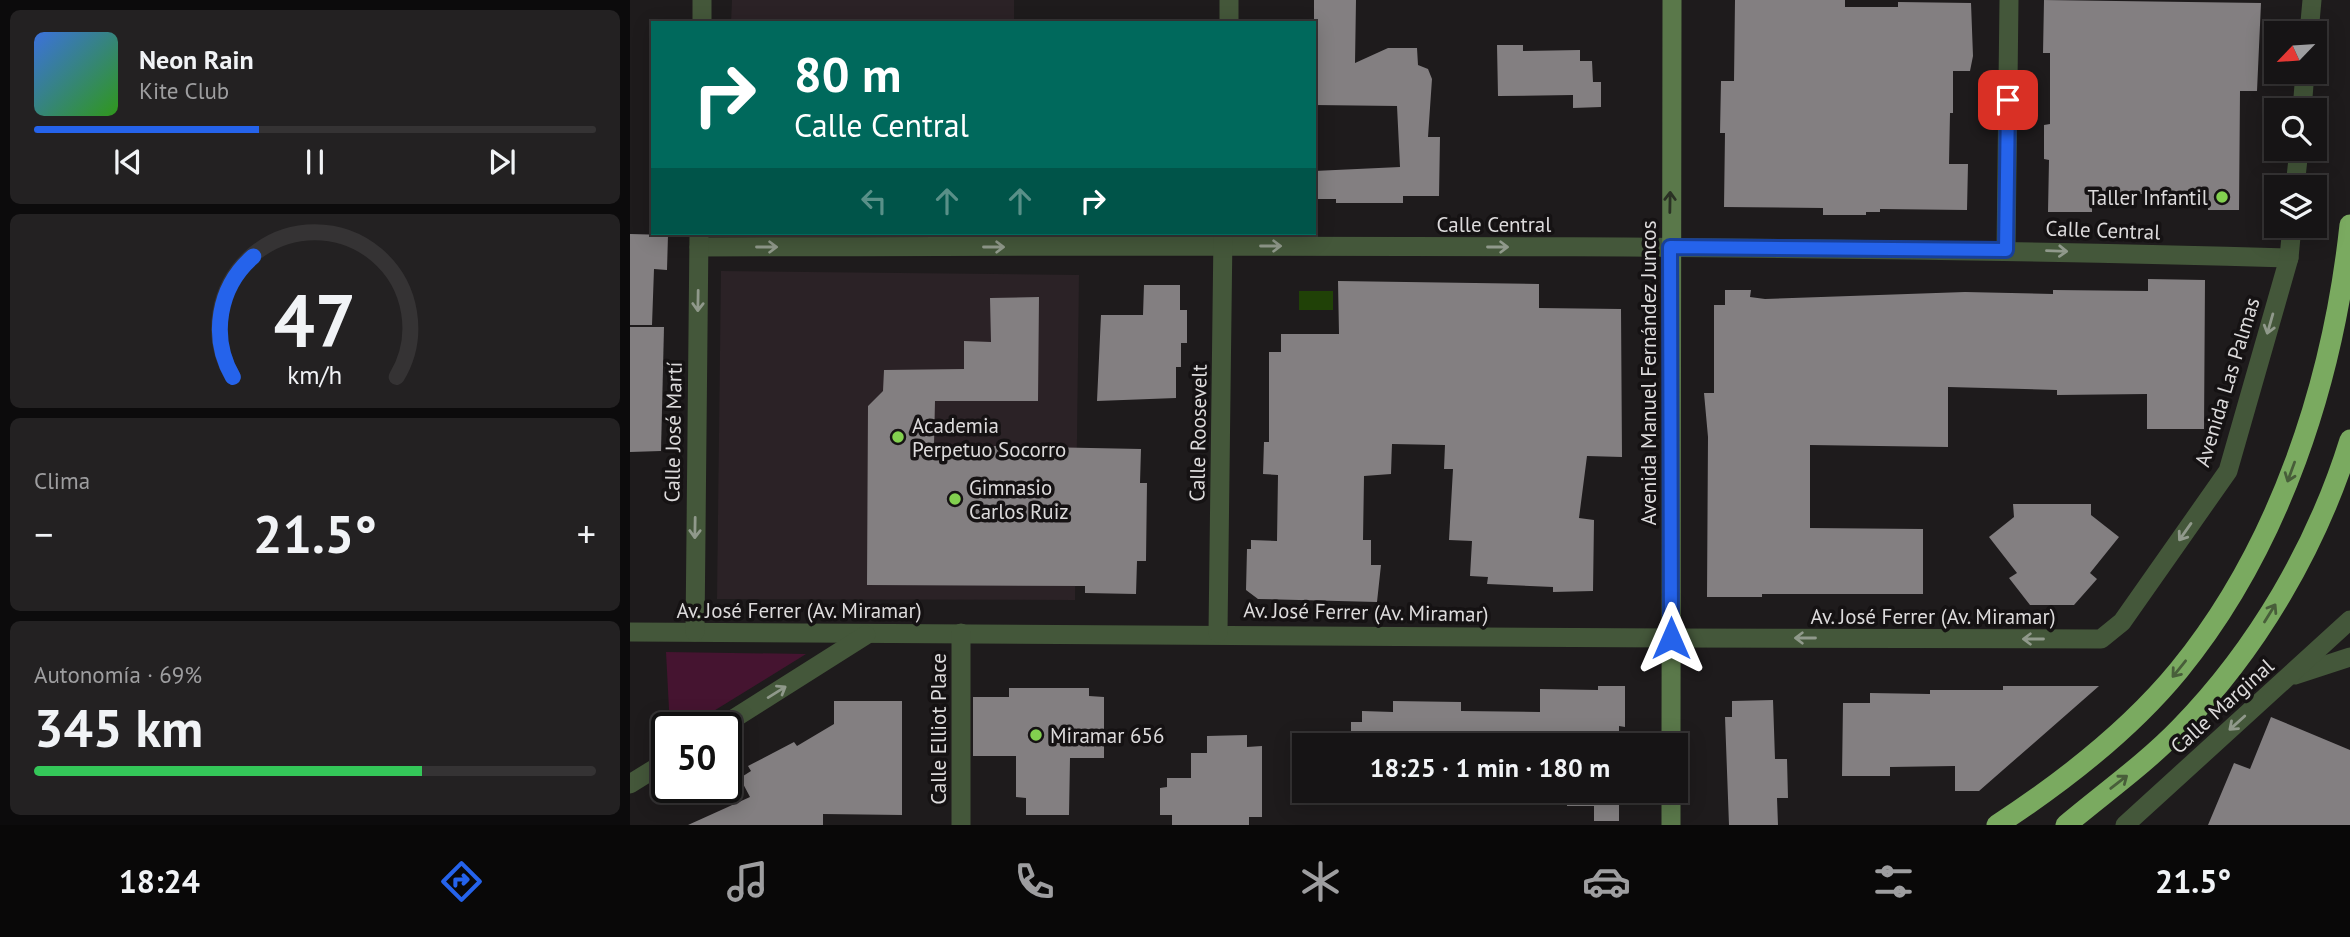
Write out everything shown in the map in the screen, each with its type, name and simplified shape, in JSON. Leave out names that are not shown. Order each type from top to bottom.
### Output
[{"type":"highway","points":[[1997,825],[2025,807],[2123,729],[2179,670],[2236,589],[2288,480],[2313,407],[2342,294],[2350,225]]},
{"type":"highway","points":[[2066,825],[2130,774],[2181,727],[2241,653],[2295,571],[2329,505],[2350,440]]},
{"type":"main road","name":"Avenida Manuel Fernández Juncos","points":[[1671,733],[1672,0]]},
{"type":"main road","points":[[1671,803],[1671,825]]},
{"type":"street","points":[[702,0],[702,21]]},
{"type":"street","points":[[1229,21],[1230,0]]},
{"type":"street","points":[[2006,250],[2009,0]]},
{"type":"street","points":[[2310,21],[2312,0]]},
{"type":"street","name":"Avenida Las Palmas","points":[[2101,639],[2122,622],[2228,471],[2289,258],[2291,238]]},
{"type":"street","name":"Calle Central","points":[[699,240],[1223,239],[2006,250],[2289,258]]},
{"type":"street","name":"Calle Roosevelt","points":[[1218,633],[1223,239]]},
{"type":"street","name":"Calle José Martí","points":[[695,632],[699,240]]},
{"type":"street","name":"Calle Marginal","points":[[2125,825],[2350,620]]},
{"type":"street","name":"Av. José Ferrer (Av. Miramar)","points":[[630,632],[2101,639]]},
{"type":"street","name":"Calle Elliot Place","points":[[961,633],[961,825]]},
{"type":"street","points":[[742,714],[867,635]]},
{"type":"street","points":[[2287,677],[2350,657]]},
{"type":"street","points":[[630,784],[651,771]]},
{"type":"shaded area","points":[[732,0],[1014,0],[1014,21],[731,21]]},
{"type":"shaded area","name":"Academia Perpetuo Socorro","points":[[721,271],[1079,275],[1075,600],[717,599]]},
{"type":"shaded area","points":[[1299,291],[1333,291],[1333,310],[1299,310]]},
{"type":"shaded area","points":[[666,652],[806,654],[712,712],[669,712]]},
{"type":"building","points":[[1314,0],[1356,0],[1355,63],[1388,48],[1417,48],[1418,65],[1428,69],[1432,79],[1428,137],[1440,137],[1439,196],[1403,196],[1403,203],[1336,203],[1336,199],[1316,199],[1316,171],[1400,167],[1397,106],[1316,105]]},
{"type":"building","points":[[1735,0],[1845,0],[1845,7],[1898,7],[1898,2],[1971,3],[1973,56],[1970,71],[1953,71],[1949,164],[1968,164],[1967,210],[1880,209],[1880,212],[1866,212],[1866,215],[1823,215],[1823,208],[1724,207],[1725,133],[1720,133],[1721,81],[1734,81]]},
{"type":"building","points":[[2044,0],[2261,3],[2257,91],[2240,91],[2239,210],[2208,210],[2208,198],[2148,200],[2148,194],[2092,194],[2092,212],[2048,212],[2049,160],[2044,159],[2044,125],[2050,124],[2050,53],[2043,53]]},
{"type":"building","points":[[1497,45],[1523,45],[1523,51],[1580,50],[1580,61],[1592,61],[1593,82],[1601,82],[1601,107],[1573,108],[1573,95],[1498,96]]},
{"type":"building","points":[[630,234],[668,235],[667,270],[654,269],[652,325],[630,325]]},
{"type":"building","points":[[2148,279],[2205,280],[2204,429],[2147,429],[2147,394],[2057,395],[2057,390],[1948,387],[1948,447],[1810,445],[1810,528],[1923,529],[1923,594],[1762,594],[1762,597],[1707,597],[1708,437],[1704,393],[1714,393],[1714,305],[1725,305],[1725,290],[1751,290],[1750,297],[1765,299],[1965,292],[2053,294],[2053,290],[2148,291]]},
{"type":"building","points":[[1338,281],[1539,284],[1539,308],[1621,309],[1622,457],[1587,456],[1579,518],[1594,520],[1593,591],[1553,592],[1553,587],[1487,584],[1488,577],[1470,576],[1472,541],[1449,540],[1453,469],[1444,469],[1445,445],[1392,444],[1391,474],[1364,476],[1363,540],[1371,540],[1371,565],[1381,565],[1377,602],[1258,599],[1246,590],[1247,549],[1251,549],[1251,540],[1277,541],[1278,475],[1263,474],[1264,442],[1269,442],[1269,352],[1281,352],[1281,334],[1339,334]]},
{"type":"building","points":[[1144,285],[1180,285],[1180,310],[1187,310],[1187,343],[1181,343],[1181,367],[1176,367],[1176,398],[1097,401],[1101,315],[1143,315]]},
{"type":"building","name":"Gimnasio Carlos Ruiz","points":[[1039,297],[1038,401],[935,401],[934,445],[1141,449],[1140,483],[1147,483],[1146,561],[1137,561],[1136,594],[1085,593],[1085,586],[867,585],[868,406],[883,391],[884,370],[964,369],[964,341],[991,342],[990,298]]},
{"type":"building","points":[[630,327],[664,327],[661,451],[630,452]]},
{"type":"building","points":[[2013,504],[2091,504],[2091,515],[2119,537],[2090,573],[2097,579],[2074,605],[2030,605],[2009,578],[2017,573],[1989,537],[2014,517]]},
{"type":"building","points":[[1598,686],[1625,686],[1625,727],[1619,726],[1619,733],[1351,733],[1351,722],[1362,722],[1362,711],[1393,712],[1393,701],[1461,702],[1461,711],[1540,712],[1540,689],[1598,690]]},
{"type":"building","points":[[2003,686],[2099,686],[1979,791],[1955,791],[1955,766],[1890,767],[1890,776],[1842,776],[1843,703],[1870,703],[1870,693],[1930,694],[1930,690],[2003,690]]},
{"type":"building","name":"Miramar 656","points":[[1009,688],[1089,688],[1089,696],[1104,697],[1104,758],[1070,758],[1069,815],[1026,815],[1026,798],[1016,797],[1016,756],[973,756],[973,697],[1009,697]]},
{"type":"building","points":[[1773,700],[1775,759],[1787,759],[1788,798],[1777,798],[1778,825],[1729,825],[1725,717],[1732,717],[1732,701]]},
{"type":"building","points":[[834,701],[902,701],[902,815],[823,814],[823,825],[688,825],[742,803],[750,797],[742,782],[742,777],[751,771],[748,766],[794,742],[797,746],[834,724]]},
{"type":"building","points":[[2271,717],[2350,750],[2350,825],[2208,825],[2234,763],[2250,769]]},
{"type":"building","points":[[1247,735],[1247,747],[1262,746],[1262,817],[1249,817],[1249,825],[1172,825],[1172,815],[1160,815],[1160,788],[1167,787],[1167,778],[1191,778],[1191,753],[1207,753],[1207,736]]},
{"type":"building","points":[[1567,803],[1619,803],[1619,821],[1594,821],[1594,806],[1567,806]]},
{"type":"place","name":"Taller Infantil","points":[[2222,197]]},
{"type":"place","name":"Academia Perpetuo Socorro","points":[[898,437]]},
{"type":"place","name":"Gimnasio Carlos Ruiz","points":[[955,499]]},
{"type":"place","name":"Miramar 656","points":[[1036,735]]},
{"type":"route","points":[[1671,638],[1670,247],[2006,250],[2008,100]]}]
